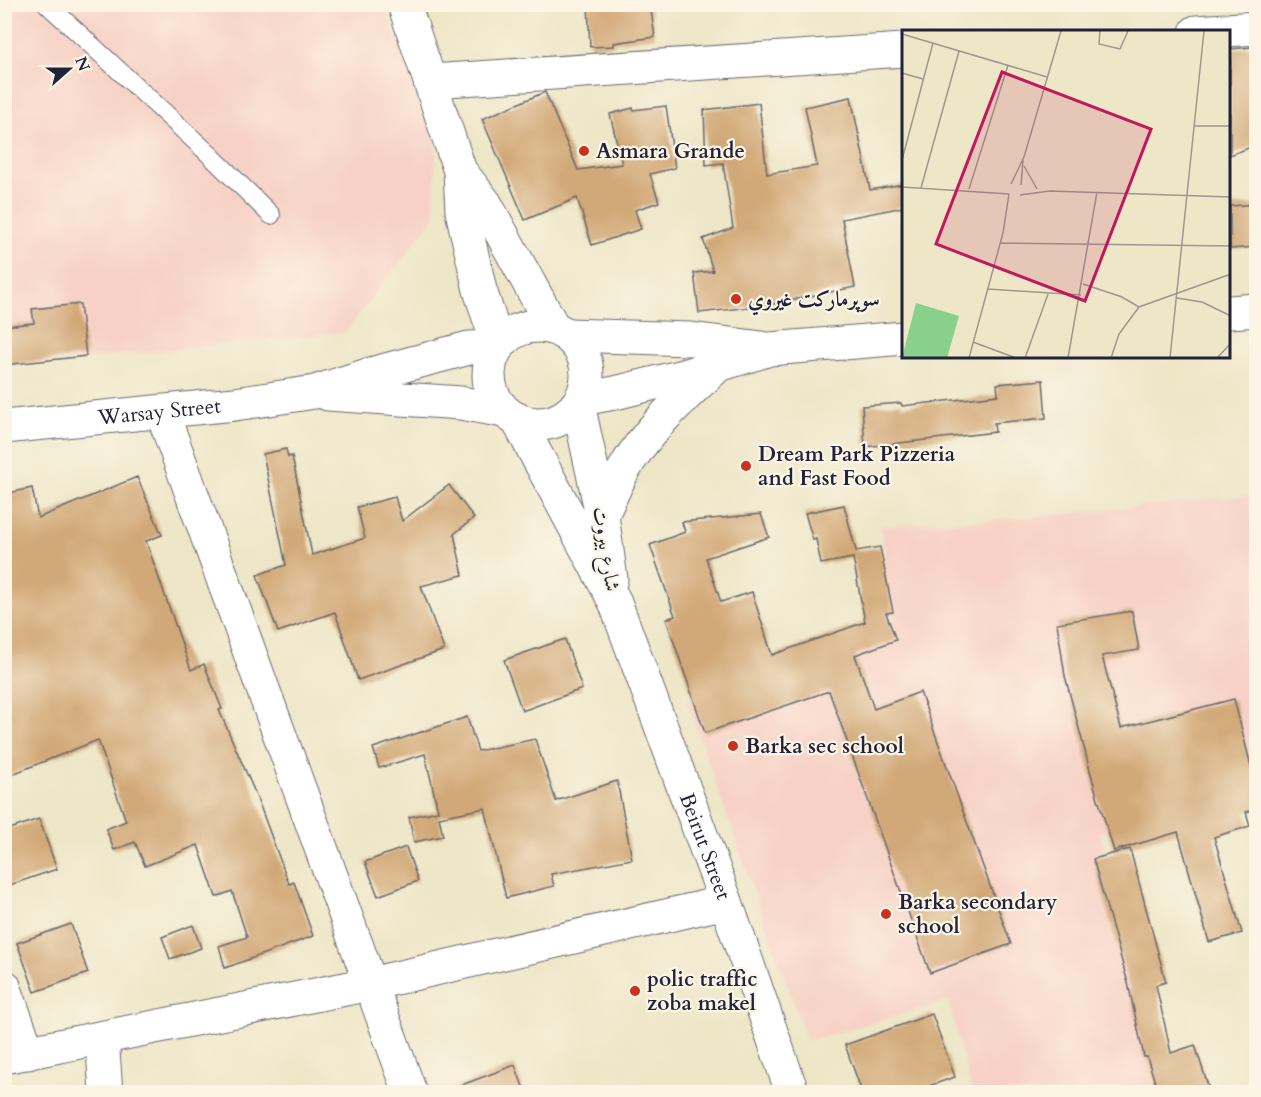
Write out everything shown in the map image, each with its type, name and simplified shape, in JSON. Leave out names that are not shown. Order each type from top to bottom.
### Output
[{"type":"main road","points":[[404,4],[460,171],[465,223],[480,290],[497,346]]},
{"type":"main road","points":[[1226,30],[1257,28]]},
{"type":"main road","points":[[431,81],[902,50]]},
{"type":"main road","points":[[460,171],[485,203],[561,331],[578,345],[584,358],[587,372],[586,386],[579,401],[568,414],[550,422],[530,423],[511,415],[493,397],[489,380],[490,363],[497,346],[513,332],[532,325],[561,331],[691,339],[770,349],[902,338]]},
{"type":"main road","points":[[1231,312],[1257,310]]},
{"type":"main road","name":"Warsay Street","points":[[4,427],[315,392],[371,374],[469,348],[497,346]]},
{"type":"main road","points":[[579,401],[717,366],[770,349]]},
{"type":"main road","points":[[602,515],[622,473],[645,439],[667,414],[717,366]]},
{"type":"main road","name":"Warsay Street","points":[[315,392],[461,403],[511,415]]},
{"type":"main road","name":"شارع بيروت","points":[[579,401],[602,515],[615,602]]},
{"type":"main road","points":[[162,411],[410,1092]]},
{"type":"main road","name":"شارع بيروت","points":[[511,415],[615,602]]},
{"type":"main road","name":"Beirut Street","points":[[615,602],[726,902],[792,1092]]},
{"type":"main road","points":[[4,986],[16,1055],[370,984],[726,902]]},
{"type":"main road","points":[[102,1038],[106,1092]]},
{"type":"lane","points":[[47,4],[271,214]]},
{"type":"shaded area","points":[[5,5],[383,5],[436,137],[434,218],[345,332],[5,366]]},
{"type":"shaded area","points":[[1256,495],[1256,804],[1100,832],[1155,1092],[972,1092],[948,1001],[807,1041],[686,700],[896,639],[881,526],[1022,518]]},
{"type":"building","points":[[588,4],[650,4],[655,37],[614,43],[614,46],[590,47]]},
{"type":"building","points":[[1253,47],[1257,94],[1257,145],[1231,155],[1231,49]]},
{"type":"building","points":[[545,92],[578,170],[622,164],[610,114],[633,108],[633,110],[666,106],[675,168],[650,174],[659,202],[635,210],[641,229],[592,245],[577,198],[525,220],[482,119]]},
{"type":"building","points":[[851,97],[870,190],[902,184],[902,207],[842,219],[855,287],[768,305],[699,313],[694,273],[713,271],[703,239],[733,228],[723,163],[706,165],[704,110],[759,103],[767,174],[817,166],[805,107]]},
{"type":"building","points":[[1257,204],[1257,247],[1231,249],[1231,206]]},
{"type":"building","points":[[80,304],[86,356],[4,365],[4,326],[34,323],[32,309]]},
{"type":"building","points":[[1043,380],[1046,418],[994,423],[995,432],[865,447],[862,406],[901,403],[902,406],[998,395],[997,384]]},
{"type":"building","points":[[286,449],[288,457],[292,456],[312,555],[365,538],[357,507],[395,497],[402,521],[449,485],[474,518],[454,534],[463,575],[421,586],[444,650],[358,680],[335,612],[278,632],[257,575],[286,565],[263,454]]},
{"type":"building","points":[[137,477],[162,535],[146,541],[191,670],[204,664],[222,709],[219,710],[256,795],[289,884],[294,882],[313,936],[225,968],[219,946],[247,937],[232,891],[216,897],[198,845],[145,866],[135,842],[114,850],[106,829],[126,821],[98,740],[10,775],[4,760],[4,494],[32,488],[38,518]]},
{"type":"building","points":[[844,505],[856,551],[880,547],[893,612],[886,613],[896,640],[855,655],[874,709],[920,692],[1011,944],[930,973],[829,691],[705,733],[666,619],[675,616],[650,545],[685,532],[682,522],[761,514],[769,537],[706,558],[721,602],[752,592],[772,655],[865,622],[853,558],[821,564],[816,539],[813,540],[805,513]]},
{"type":"building","points":[[1132,611],[1139,650],[1102,656],[1121,728],[1234,699],[1252,770],[1257,769],[1257,809],[1246,812],[1250,826],[1214,837],[1242,933],[1209,942],[1178,832],[1114,851],[1065,676],[1057,623]]},
{"type":"building","points":[[565,639],[582,689],[522,711],[504,660]]},
{"type":"building","points":[[467,717],[478,751],[535,739],[556,801],[617,781],[632,859],[551,874],[554,886],[506,898],[485,808],[439,817],[443,836],[414,842],[409,817],[438,811],[425,754],[379,768],[373,748]]},
{"type":"building","points":[[39,819],[57,869],[4,887],[4,831]]},
{"type":"building","points":[[406,847],[418,881],[378,896],[365,862]]},
{"type":"building","points":[[1130,849],[1166,982],[1156,985],[1171,1053],[1195,1045],[1210,1092],[1158,1092],[1147,1057],[1144,1057],[1128,983],[1093,859]]},
{"type":"building","points":[[71,924],[88,973],[35,992],[17,943]]},
{"type":"building","points":[[193,925],[201,948],[170,959],[162,937]]},
{"type":"building","points":[[932,1014],[955,1077],[911,1092],[862,1092],[845,1045]]},
{"type":"building","points":[[515,1065],[525,1092],[448,1092],[448,1090]]},
{"type":"place","name":"Asmara Grande","points":[[584,151]]},
{"type":"place","name":"سوپرمارکت غيروي","points":[[736,299]]},
{"type":"place","name":"Dream Park Pizzeria and Fast Food","points":[[746,466]]},
{"type":"place","name":"Barka sec school","points":[[733,746]]},
{"type":"place","name":"Barka secondary school","points":[[886,914]]},
{"type":"place","name":"polic traffic zoba makel","points":[[635,991]]}]
